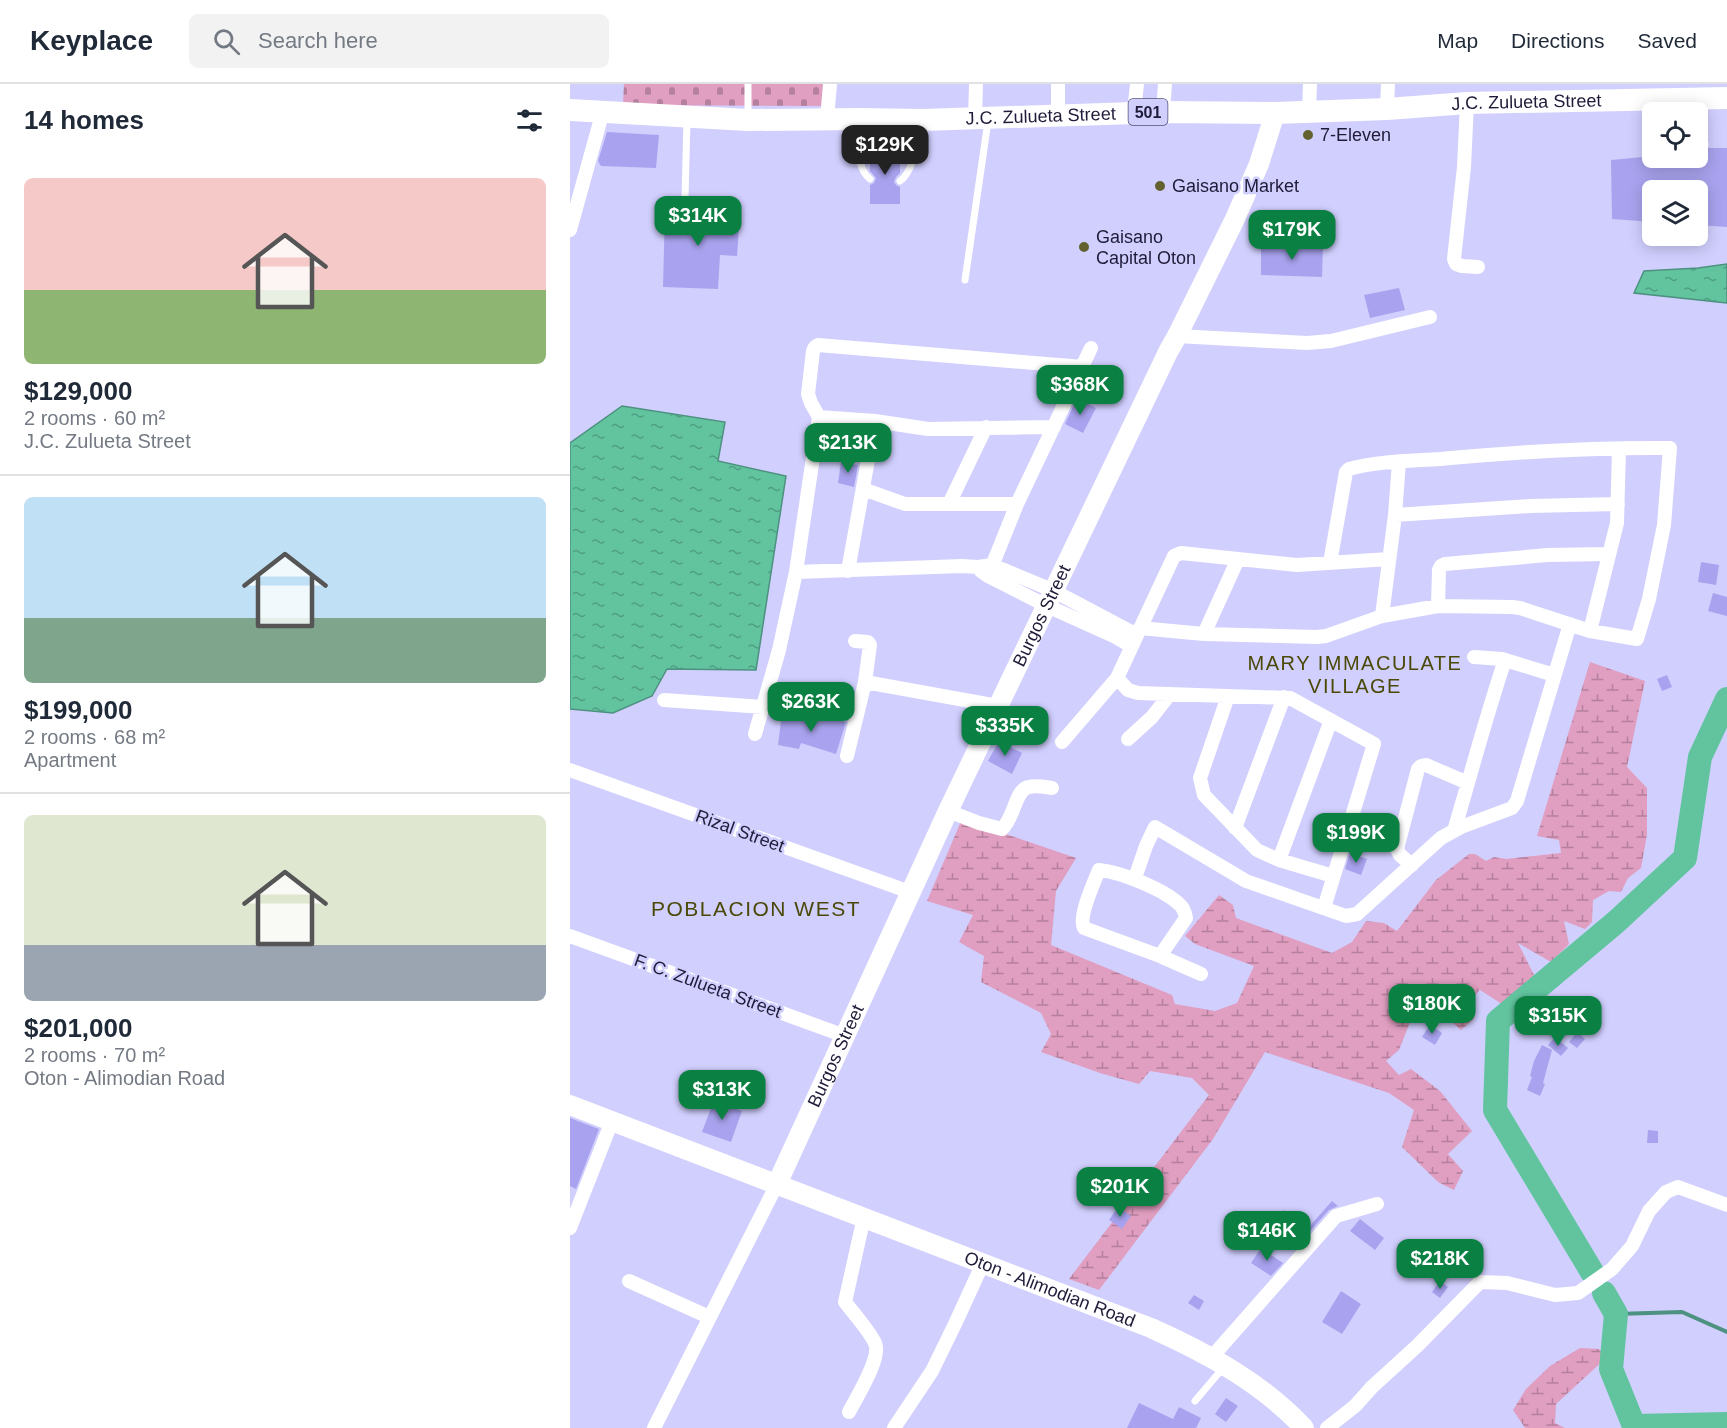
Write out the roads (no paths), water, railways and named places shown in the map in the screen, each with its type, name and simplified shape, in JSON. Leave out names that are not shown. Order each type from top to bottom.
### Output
[{"type":"main road","name":"J.C. Zulueta Street","points":[[570,110],[748,120],[923,120],[1134,112],[1275,113],[1387,109],[1467,103],[1686,102],[1727,98]]},
{"type":"street","points":[[827,119],[830,84]]},
{"type":"street","points":[[976,84],[981,119]]},
{"type":"street","points":[[1058,84],[1058,116]]},
{"type":"street","points":[[1134,112],[1137,84]]},
{"type":"street","points":[[1163,112],[1165,84]]},
{"type":"street","points":[[1309,111],[1310,84]]},
{"type":"street","points":[[1387,109],[1388,84]]},
{"type":"street","points":[[1467,103],[1464,167],[1454,259],[1456,264],[1478,267]]},
{"type":"street","points":[[570,230],[574,197],[603,111]]},
{"type":"street","name":"Burgos Street","points":[[777,1184],[948,811],[1162,362],[1234,220],[1259,164],[1275,113]]},
{"type":"street","points":[[1177,336],[1307,343],[1330,341],[1430,317]]},
{"type":"street","points":[[755,734],[779,650],[796,572],[819,417],[808,394],[815,346],[1083,367]]},
{"type":"street","points":[[986,570],[1091,348]]},
{"type":"street","points":[[819,417],[875,421],[928,429],[1054,426]]},
{"type":"street","points":[[848,571],[875,421]]},
{"type":"street","points":[[949,504],[986,428]]},
{"type":"street","points":[[1590,631],[1617,523],[1619,448]]},
{"type":"street","points":[[796,572],[962,566],[986,570],[1049,598],[1114,636],[1204,634],[1317,637],[1326,636],[1382,616],[1438,606],[1520,608],[1590,631],[1637,639],[1649,599],[1664,525],[1670,448],[1501,453],[1349,469],[1346,472],[1330,563]]},
{"type":"street","points":[[1382,616],[1395,515],[1399,462]]},
{"type":"street","points":[[863,489],[905,504],[1017,504]]},
{"type":"street","points":[[1395,515],[1530,506],[1618,504]]},
{"type":"street","points":[[1062,742],[1117,678],[1174,555],[1181,553],[1297,565],[1389,559]]},
{"type":"street","points":[[1438,606],[1439,570],[1445,564],[1548,555],[1608,554]]},
{"type":"street","points":[[1204,634],[1238,559]]},
{"type":"street","points":[[1135,878],[1155,827],[1246,881],[1346,916],[1357,914],[1441,838],[1461,827],[1512,808],[1517,801],[1570,624]]},
{"type":"street","points":[[847,756],[865,681],[870,645],[868,642],[855,640]]},
{"type":"street","points":[[1474,657],[1505,660],[1554,675]]},
{"type":"street","points":[[1454,831],[1505,660]]},
{"type":"street","points":[[1117,678],[1128,690],[1138,693],[1290,698],[1374,744],[1324,908]]},
{"type":"street","points":[[865,681],[998,706]]},
{"type":"street","points":[[1128,739],[1152,717],[1170,694]]},
{"type":"street","points":[[1228,696],[1200,778],[1204,795],[1257,850],[1279,860],[1334,876]]},
{"type":"street","points":[[1235,828],[1284,697]]},
{"type":"street","points":[[664,700],[763,707]]},
{"type":"street","points":[[1279,860],[1331,720]]},
{"type":"street","points":[[1412,865],[1400,855],[1397,849],[1418,769],[1426,765],[1468,783]]},
{"type":"street","name":"Rizal Street","points":[[570,770],[910,892]]},
{"type":"street","points":[[948,811],[1002,829],[1014,811],[1021,790],[1026,787],[1052,788]]},
{"type":"street","points":[[1160,956],[1186,918],[1183,908],[1173,899],[1135,878],[1099,870],[1088,900],[1082,926],[1201,974]]},
{"type":"street","name":"F. C. Zulueta Street","points":[[570,936],[845,1036]]},
{"type":"street","name":"Oton - Alimodian Road","points":[[570,1105],[1151,1328],[1194,1348],[1264,1391],[1304,1428]]},
{"type":"street","points":[[570,1228],[612,1121]]},
{"type":"street","points":[[654,1428],[777,1184]]},
{"type":"street","points":[[1327,1428],[1355,1406],[1480,1282],[1508,1283],[1555,1295],[1578,1293],[1612,1269],[1632,1246],[1649,1211],[1666,1192],[1678,1187],[1727,1205]]},
{"type":"street","points":[[1218,1362],[1336,1216],[1377,1204]]},
{"type":"street","points":[[849,1412],[871,1369],[877,1345],[845,1302],[864,1217]]},
{"type":"street","points":[[894,1428],[932,1371],[983,1263]]},
{"type":"street","points":[[629,1281],[710,1317]]},
{"type":"lane","points":[[748,84],[748,120]]},
{"type":"lane","points":[[687,117],[686,203],[690,206],[734,207]]},
{"type":"lane","points":[[861,119],[860,166],[870,179]]},
{"type":"lane","points":[[965,280],[981,119]]},
{"type":"lane","points":[[900,181],[910,168],[923,120]]},
{"type":"lane","points":[[1195,1401],[1218,1362]]},
{"type":"water","points":[[1727,264],[1727,303],[1634,293],[1644,271]]},
{"type":"water","points":[[622,406],[725,422],[718,461],[786,476],[756,670],[667,669],[652,696],[613,713],[570,709],[570,443]]},
{"type":"waterway","points":[[1592,1272],[1495,1110],[1498,1021],[1616,922],[1685,858],[1700,757],[1727,699]]},
{"type":"waterway","points":[[1604,1293],[1616,1314],[1611,1369],[1634,1426],[1727,1424]]},
{"type":"waterway","points":[[1616,1314],[1682,1312],[1727,1332]]},
{"type":"place","name":"7-Eleven","points":[[1308,135]]},
{"type":"place","name":"Gaisano Market","points":[[1160,186]]},
{"type":"place","name":"Gaisano Capital Oton","points":[[1084,247]]},
{"type":"district","name":"MARY IMMACULATE VILLAGE","points":[[1355,674]]},
{"type":"district","name":"POBLACION WEST","points":[[756,908]]}]
